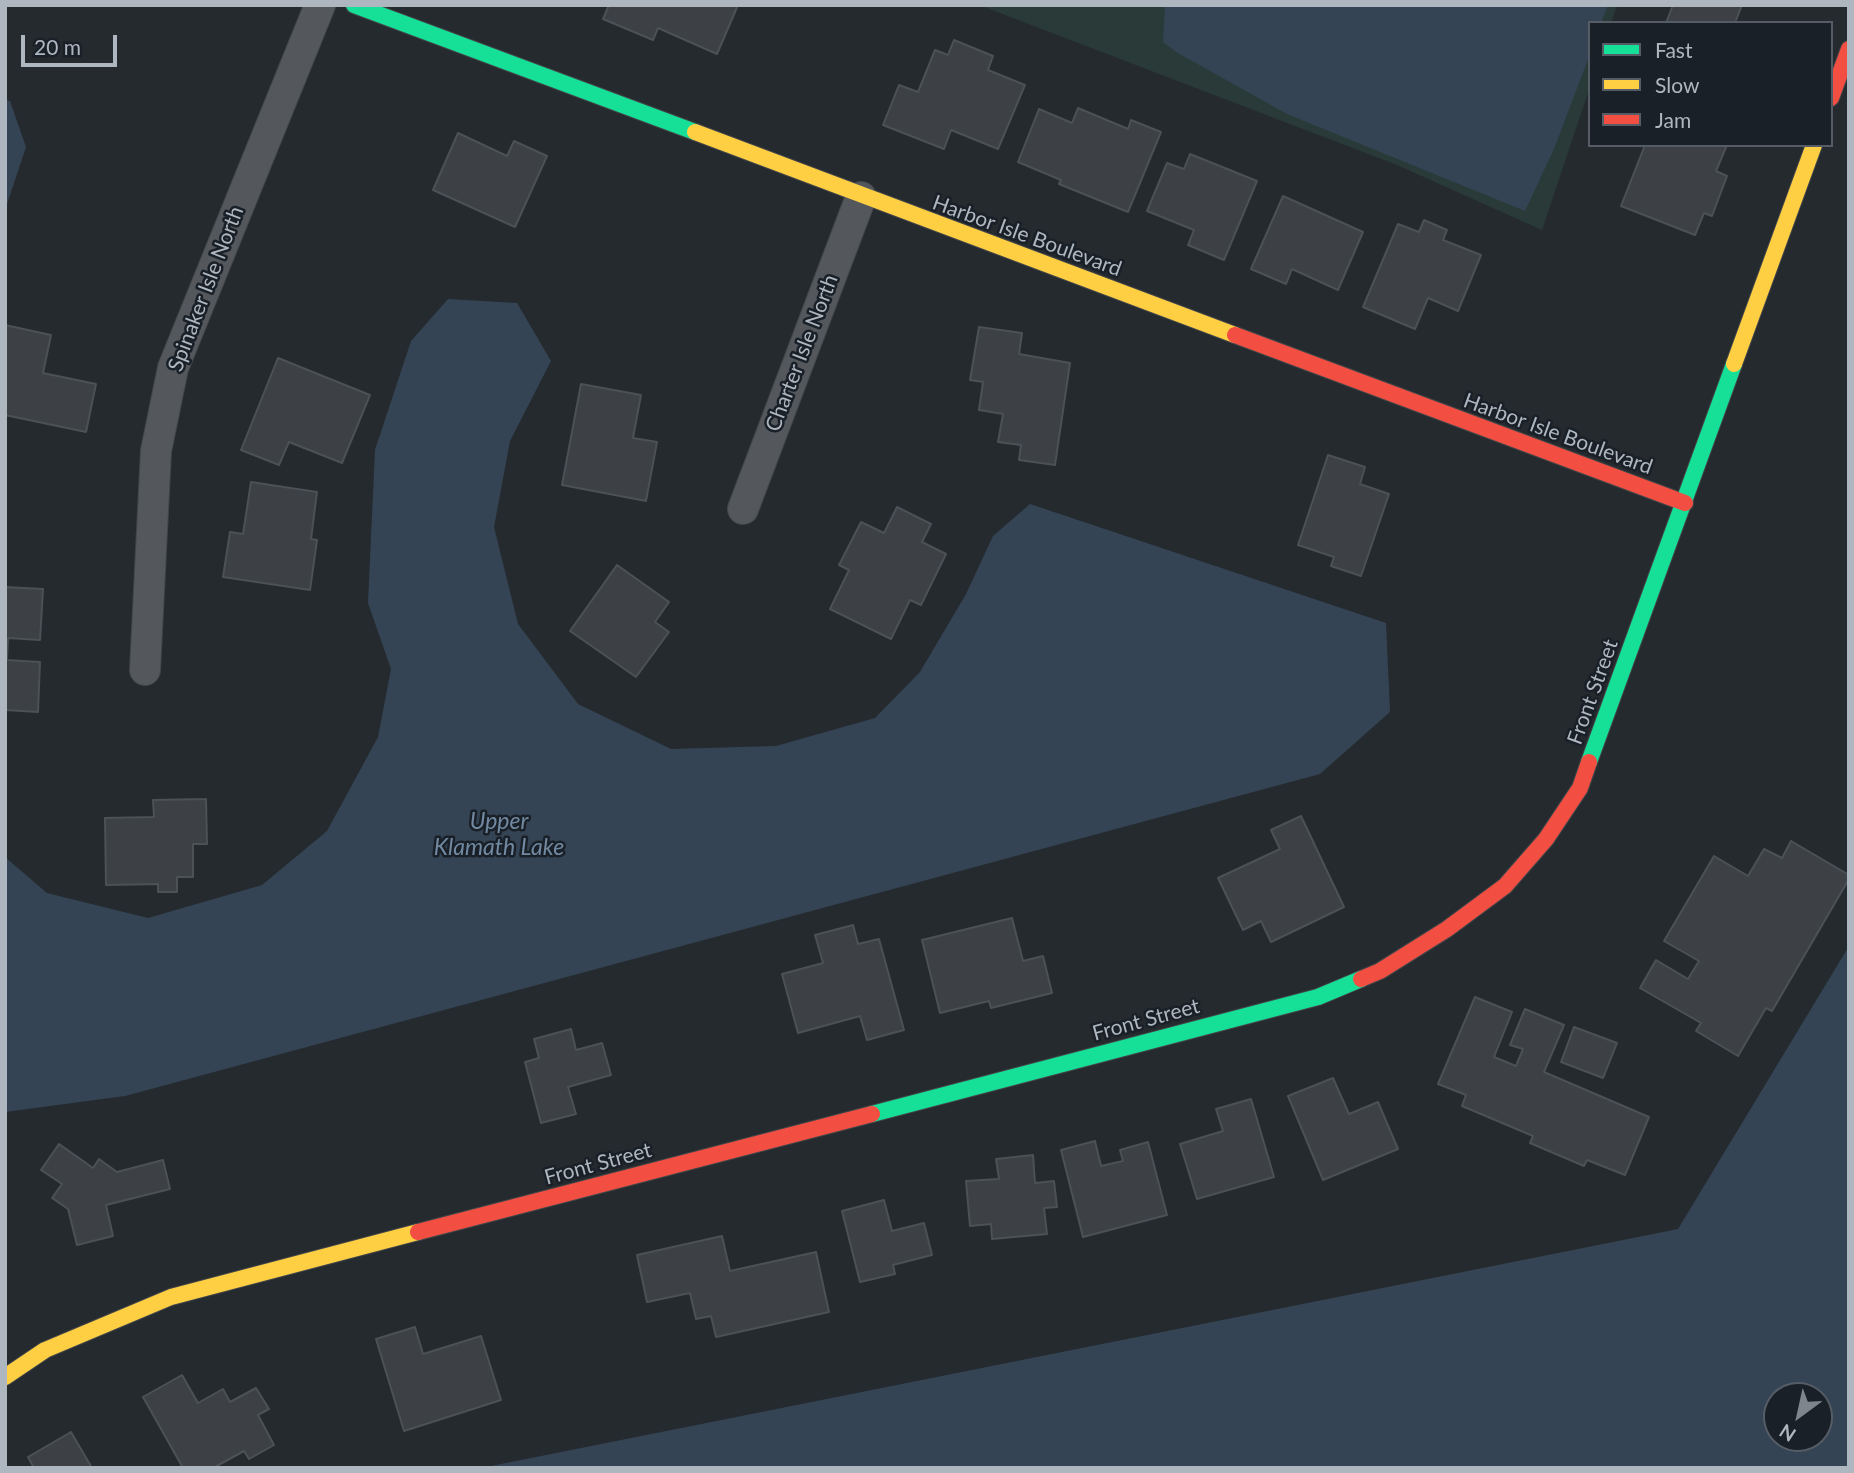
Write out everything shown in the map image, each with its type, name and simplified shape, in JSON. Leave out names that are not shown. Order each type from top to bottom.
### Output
[{"type":"street","name":"Spinaker Isle North","points":[[145,670],[156,451],[173,368],[320,5]]},
{"type":"street","name":"Harbor Isle Boulevard","points":[[354,5],[861,197],[1685,503]]},
{"type":"street","points":[[1833,93],[1849,49]]},
{"type":"street","name":"Front Street","points":[[5,1377],[45,1350],[171,1297],[1305,1000],[1380,971],[1447,929],[1505,886],[1546,839],[1580,788],[1813,147]]},
{"type":"street","name":"Charter Isle North","points":[[743,509],[861,197]]},
{"type":"shaded area","points":[[979,5],[1617,5],[1612,21],[1588,21],[1588,93],[1542,230],[1397,165]]},
{"type":"water","points":[[1165,5],[1608,5],[1602,21],[1588,21],[1588,59],[1554,149],[1525,211],[1287,114],[1176,52],[1163,42]]},
{"type":"water","points":[[5,100],[10,101],[26,147],[5,210]]},
{"type":"water","name":"Upper Klamath Lake","points":[[448,299],[517,303],[551,361],[510,441],[494,527],[518,624],[578,704],[671,749],[776,746],[875,718],[920,672],[966,594],[993,536],[1030,504],[1386,623],[1390,712],[1320,774],[125,1096],[5,1112],[5,857],[47,893],[148,918],[262,885],[327,831],[378,737],[391,669],[368,603],[375,450],[411,341]]},
{"type":"water","points":[[1849,946],[1849,1468],[481,1468],[1678,1229]]},
{"type":"building","points":[[609,5],[738,5],[717,54],[658,28],[653,40],[603,19]]},
{"type":"building","points":[[1673,5],[1742,5],[1736,21],[1667,21]]},
{"type":"building","points":[[954,40],[993,56],[988,70],[1025,85],[998,149],[951,130],[944,149],[883,125],[899,85],[918,92],[935,50],[948,55]]},
{"type":"building","points":[[1078,108],[1128,129],[1131,120],[1161,132],[1128,212],[1059,184],[1061,180],[1018,162],[1039,109],[1072,123]]},
{"type":"building","points":[[458,133],[507,156],[514,141],[547,156],[515,227],[433,190]]},
{"type":"building","points":[[1644,147],[1726,147],[1716,171],[1727,176],[1712,216],[1704,213],[1695,235],[1621,206]]},
{"type":"building","points":[[1190,154],[1257,181],[1224,260],[1188,245],[1194,230],[1147,211],[1167,163],[1184,169]]},
{"type":"building","points":[[1283,196],[1363,232],[1338,290],[1292,269],[1286,284],[1251,269]]},
{"type":"building","points":[[1424,220],[1447,230],[1443,240],[1481,255],[1458,311],[1428,298],[1415,329],[1363,307],[1398,224],[1419,232]]},
{"type":"building","points":[[5,325],[51,335],[43,373],[96,384],[86,432],[5,415]]},
{"type":"building","points":[[979,327],[1022,333],[1019,354],[1070,363],[1055,465],[1019,460],[1021,445],[998,442],[1003,414],[979,410],[983,382],[970,380]]},
{"type":"building","points":[[278,358],[370,395],[342,463],[289,442],[279,465],[241,450]]},
{"type":"building","points":[[581,384],[641,395],[633,438],[657,442],[646,501],[562,485]]},
{"type":"building","points":[[1328,455],[1365,467],[1360,484],[1389,494],[1361,576],[1331,566],[1334,557],[1298,545]]},
{"type":"building","points":[[251,482],[317,492],[311,539],[317,540],[310,590],[223,577],[230,532],[243,534]]},
{"type":"building","points":[[897,507],[931,524],[922,542],[946,554],[921,605],[910,600],[891,639],[830,609],[849,570],[839,565],[861,522],[884,533]]},
{"type":"building","points":[[617,565],[669,602],[655,622],[669,632],[636,677],[570,631]]},
{"type":"building","points":[[5,587],[43,589],[40,640],[8,638],[7,660],[40,662],[38,712],[5,710]]},
{"type":"building","points":[[206,799],[207,844],[193,844],[193,877],[177,877],[177,892],[158,892],[158,884],[106,885],[105,818],[154,817],[153,800]]},
{"type":"building","points":[[1301,816],[1344,907],[1271,942],[1261,921],[1243,930],[1218,878],[1280,849],[1271,830]]},
{"type":"building","points":[[1791,841],[1849,875],[1849,879],[1772,1011],[1766,1008],[1738,1056],[1696,1031],[1701,1023],[1640,988],[1656,960],[1688,979],[1699,961],[1664,941],[1714,856],[1748,876],[1764,849],[1782,858]]},
{"type":"building","points":[[1012,918],[1023,961],[1043,956],[1052,993],[991,1008],[989,1001],[940,1013],[922,940]]},
{"type":"building","points":[[853,925],[858,944],[879,939],[904,1030],[867,1040],[860,1016],[798,1033],[782,974],[823,963],[815,935]]},
{"type":"building","points":[[1475,997],[1512,1012],[1494,1057],[1516,1066],[1523,1049],[1510,1045],[1525,1009],[1564,1025],[1544,1072],[1649,1117],[1625,1175],[1587,1160],[1584,1166],[1530,1143],[1533,1136],[1462,1106],[1466,1095],[1438,1084]]},
{"type":"building","points":[[1574,1027],[1617,1043],[1603,1078],[1561,1062]]},
{"type":"building","points":[[571,1029],[576,1050],[602,1043],[611,1075],[568,1087],[576,1114],[541,1123],[525,1062],[539,1058],[534,1039]]},
{"type":"building","points":[[1333,1078],[1349,1114],[1378,1102],[1398,1149],[1323,1180],[1288,1096]]},
{"type":"building","points":[[1251,1099],[1274,1177],[1197,1199],[1180,1144],[1223,1131],[1216,1109]]},
{"type":"building","points":[[1095,1141],[1101,1166],[1123,1161],[1120,1150],[1148,1142],[1167,1215],[1083,1237],[1061,1150]]},
{"type":"building","points":[[59,1144],[93,1168],[99,1159],[117,1172],[163,1160],[170,1189],[106,1205],[113,1236],[77,1245],[68,1209],[52,1198],[62,1184],[41,1170]]},
{"type":"building","points":[[1033,1155],[1035,1183],[1054,1181],[1057,1207],[1044,1208],[1047,1234],[992,1239],[991,1224],[970,1226],[966,1181],[999,1179],[996,1159]]},
{"type":"building","points":[[884,1200],[892,1231],[924,1223],[932,1255],[893,1265],[895,1274],[860,1282],[842,1211]]},
{"type":"building","points":[[722,1236],[730,1271],[816,1252],[829,1312],[716,1337],[711,1316],[696,1319],[690,1293],[647,1302],[637,1255]]},
{"type":"building","points":[[415,1327],[423,1354],[481,1336],[501,1400],[404,1431],[376,1339]]},
{"type":"building","points":[[182,1375],[198,1403],[223,1389],[230,1402],[256,1388],[269,1409],[258,1415],[274,1445],[249,1459],[244,1451],[213,1468],[183,1468],[143,1397]]},
{"type":"building","points":[[71,1432],[92,1468],[34,1468],[28,1457]]},
{"type":"traffic: fast","points":[[354,5],[695,132]]},
{"type":"traffic: fast","points":[[1589,762],[1734,364]]},
{"type":"traffic: fast","points":[[872,1114],[1318,997],[1361,979]]},
{"type":"traffic: slow","points":[[695,132],[1235,335]]},
{"type":"traffic: slow","points":[[1734,364],[1813,147]]},
{"type":"traffic: slow","points":[[5,1377],[45,1350],[171,1297],[418,1232]]},
{"type":"traffic: jam","points":[[1833,93],[1849,49]]},
{"type":"traffic: jam","points":[[1235,335],[1685,503]]},
{"type":"traffic: jam","points":[[1361,979],[1380,971],[1447,929],[1505,886],[1546,839],[1580,788],[1589,762]]},
{"type":"traffic: jam","points":[[418,1232],[872,1114]]}]
